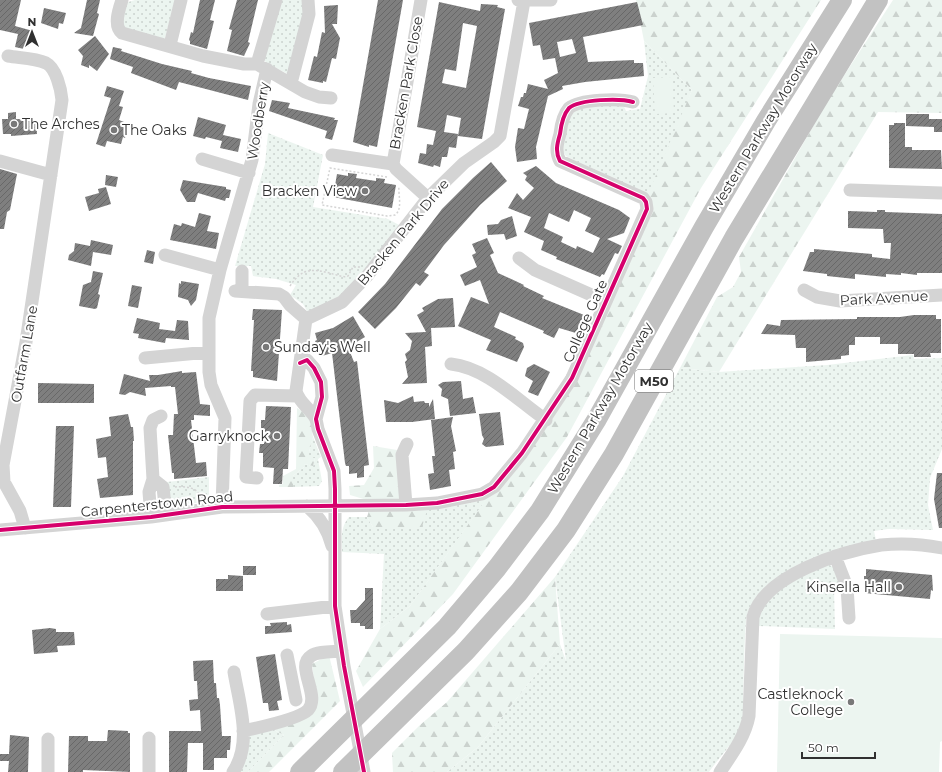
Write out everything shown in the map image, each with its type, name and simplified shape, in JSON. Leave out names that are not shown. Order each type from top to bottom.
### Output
[{"type":"highway","name":"Western Parkway Motorway","points":[[300,772],[390,686],[447,627],[497,568],[540,511],[597,419],[700,234],[766,121],[842,0]]},
{"type":"highway","name":"M50","points":[[343,772],[466,651],[519,592],[566,530],[614,454],[734,238],[878,0]]},
{"type":"street","name":"Woodberry","points":[[122,0],[117,23],[120,31],[203,56],[262,66],[305,92],[319,97],[331,98]]},
{"type":"street","points":[[170,45],[181,0]]},
{"type":"street","name":"Woodberry","points":[[222,507],[225,418],[211,386],[209,318],[220,270],[252,160],[262,66],[276,0]]},
{"type":"street","name":"Woodberry","points":[[291,83],[309,14],[308,0]]},
{"type":"street","name":"Bracken Park Close","points":[[421,0],[393,164],[396,169],[428,198]]},
{"type":"street","name":"Bracken Park Drive","points":[[306,319],[309,316],[342,302],[381,259],[428,198],[464,163],[494,142],[500,136],[521,0],[551,0]]},
{"type":"street","name":"Outfarm Lane","points":[[8,56],[46,63],[58,82],[62,100],[26,342],[3,470],[6,488],[20,511],[25,528]]},
{"type":"street","name":"College Gate","points":[[336,506],[437,503],[460,500],[482,494],[494,487],[522,453],[546,420],[572,378],[647,209],[646,202],[636,194],[564,164],[557,156],[557,144],[565,114],[573,106],[606,100],[623,100],[633,102]]},
{"type":"street","points":[[332,155],[393,164]]},
{"type":"street","name":"Woodberry","points":[[202,159],[249,173]]},
{"type":"street","points":[[0,161],[51,175]]},
{"type":"street","points":[[850,190],[942,193]]},
{"type":"street","points":[[165,255],[220,270]]},
{"type":"street","name":"College Gate","points":[[519,258],[535,270],[605,301]]},
{"type":"street","points":[[242,271],[239,291],[274,293],[284,297],[292,308],[306,319],[297,396]]},
{"type":"street","name":"Park Avenue","points":[[804,290],[817,297],[840,301],[942,295]]},
{"type":"street","points":[[145,358],[209,352]]},
{"type":"street","points":[[300,363],[306,360],[314,368],[321,382],[322,397],[316,420]]},
{"type":"street","points":[[451,364],[460,365],[480,373],[546,420]]},
{"type":"street","points":[[257,478],[246,477],[250,400],[255,394],[297,396],[312,411],[334,471],[336,506],[334,554],[335,606],[364,772]]},
{"type":"street","points":[[161,416],[153,420],[150,428],[158,483],[166,515]]},
{"type":"street","points":[[406,505],[402,455],[407,444]]},
{"type":"street","points":[[151,517],[149,492],[158,483]]},
{"type":"street","points":[[307,506],[315,512],[328,533],[334,554]]},
{"type":"street","name":"Carpenterstown Road","points":[[0,530],[151,517],[222,507],[336,506]]},
{"type":"street","points":[[720,772],[745,733],[749,716],[752,629],[755,609],[765,596],[781,582],[835,556],[883,545],[927,545],[942,548]]},
{"type":"street","points":[[835,556],[848,588],[849,618]]},
{"type":"street","points":[[267,614],[335,606]]},
{"type":"street","points":[[244,731],[303,714],[307,711],[311,706],[312,698],[306,671],[306,664],[312,655],[342,651]]},
{"type":"street","points":[[287,655],[296,700]]},
{"type":"street","points":[[291,674],[306,671]]},
{"type":"street","points":[[234,672],[244,731],[242,751],[234,772]]},
{"type":"street","points":[[149,772],[150,738]]},
{"type":"street","points":[[48,739],[48,772]]},
{"type":"path","points":[[391,177],[330,168],[322,205],[392,216],[398,211],[399,182],[404,186]]},
{"type":"path","points":[[284,297],[298,274],[312,270],[344,277],[348,276],[353,267],[363,266]]},
{"type":"path","points":[[158,483],[183,486],[198,492],[200,495],[202,509]]},
{"type":"green space","points":[[135,0],[175,0],[165,38],[161,39],[122,28],[125,3]]},
{"type":"green space","points":[[281,0],[304,0],[305,9],[288,74],[266,63],[264,59]]},
{"type":"green space","points":[[636,0],[821,0],[701,188],[567,437],[453,594],[363,687],[356,671],[380,629],[410,606],[502,477],[546,420],[642,208],[692,90],[644,41]]},
{"type":"green space","points":[[893,0],[942,0],[942,113],[878,112],[719,372],[680,368],[717,297],[733,287],[741,272],[739,257],[825,105]]},
{"type":"green space","points":[[644,41],[692,90],[650,199],[566,156],[561,150],[567,120],[573,111],[586,106],[623,104],[626,111],[640,109],[648,76]]},
{"type":"green space","points":[[672,77],[674,113],[655,114],[653,78]]},
{"type":"green space","points":[[268,133],[323,155],[313,207],[388,219],[401,226],[343,295],[316,309],[307,311],[303,304],[290,295],[296,285],[276,279],[253,276],[251,266],[235,266],[265,164]]},
{"type":"green space","points":[[913,355],[914,359],[942,358],[942,449],[930,478],[928,505],[933,530],[888,529],[874,531],[876,540],[840,549],[798,566],[779,577],[763,590],[751,604],[746,621],[743,725],[733,741],[709,772],[447,772],[478,747],[560,644],[566,661],[555,577],[623,476],[680,368],[719,372],[827,365]]},
{"type":"green space","points":[[297,408],[309,415],[313,437],[309,458],[315,458],[313,466],[304,464],[304,467],[293,476],[293,487],[279,487],[279,485],[283,484],[283,476],[296,469]]},
{"type":"green space","points":[[313,437],[321,457],[318,459],[322,481],[319,486],[293,487],[293,476],[304,467],[304,464],[313,466],[315,458],[309,459],[309,452]]},
{"type":"green space","points":[[373,446],[397,450],[400,499],[367,500],[350,495],[349,486],[364,485],[374,468]]},
{"type":"green space","points":[[209,477],[209,502],[168,505],[167,482]]},
{"type":"green space","points":[[491,493],[410,606],[380,629],[384,554],[342,552],[343,529],[349,517],[367,517],[373,527],[427,510]]},
{"type":"green space","points":[[427,510],[422,527],[373,527],[367,517],[369,511]]},
{"type":"green space","points":[[828,564],[833,567],[841,586],[834,588],[835,629],[759,626],[759,613],[769,598],[789,584]]},
{"type":"green space","points":[[555,577],[560,644],[478,747],[447,772],[393,772],[392,753],[420,725],[447,702]]},
{"type":"green space","name":"Castleknock College","points":[[780,634],[942,638],[942,741],[940,742],[939,772],[777,772]]},
{"type":"green space","points":[[329,655],[340,701],[269,772],[248,772],[284,735],[272,729],[317,705],[312,664]]},
{"type":"green space","points":[[272,729],[284,735],[248,772],[234,772],[250,735]]},
{"type":"building","points":[[0,0],[21,0],[15,26],[33,31],[28,47],[26,46],[24,49],[15,47],[18,34],[0,30]]},
{"type":"building","points":[[87,0],[100,0],[97,13],[99,14],[93,36],[74,33],[81,28]]},
{"type":"building","points":[[200,0],[215,0],[210,20],[214,21],[207,49],[190,44],[189,40],[191,32],[193,33]]},
{"type":"building","points":[[237,0],[258,0],[248,42],[250,43],[244,56],[227,51],[232,30],[229,29]]},
{"type":"building","points":[[378,0],[403,0],[377,147],[369,145],[369,147],[353,142]]},
{"type":"building","points":[[439,2],[480,11],[481,4],[498,5],[497,7],[505,9],[482,139],[458,136],[461,118],[447,115],[444,132],[458,134],[456,148],[449,147],[447,157],[442,157],[440,167],[434,165],[433,167],[418,163],[420,153],[426,154],[427,144],[433,145],[436,131],[417,127]],"holes":[[[463,23],[477,26],[466,88],[442,83],[445,69],[456,71]]]},
{"type":"building","points":[[637,2],[643,25],[583,37],[588,62],[634,60],[634,63],[643,63],[644,76],[562,86],[563,89],[548,96],[536,147],[537,159],[517,162],[515,147],[518,128],[524,129],[529,109],[518,106],[521,97],[523,97],[524,93],[526,93],[528,84],[548,89],[544,80],[558,73],[555,58],[543,60],[540,45],[533,46],[529,23]],"holes":[[[572,39],[576,53],[560,57],[557,42]]]},
{"type":"building","points":[[338,5],[337,24],[332,24],[340,38],[336,59],[332,58],[326,82],[323,81],[323,83],[308,80],[314,56],[317,57],[322,32],[325,33],[324,6]]},
{"type":"building","points":[[44,8],[66,13],[63,24],[59,23],[58,29],[41,23]]},
{"type":"building","points":[[95,36],[109,54],[97,71],[89,65],[89,68],[81,65],[83,56],[78,50]]},
{"type":"building","points":[[113,47],[162,64],[192,71],[191,73],[251,86],[248,100],[179,82],[176,90],[131,73],[133,67],[110,59]]},
{"type":"building","name":"The Oaks","points":[[107,86],[124,91],[119,106],[123,107],[119,120],[129,124],[125,138],[123,137],[121,144],[107,141],[105,147],[96,144],[111,98],[104,96]]},
{"type":"building","points":[[272,100],[290,103],[288,108],[335,118],[334,120],[338,120],[332,140],[325,138],[327,131],[269,111]]},
{"type":"building","name":"The Arches","points":[[16,112],[16,119],[36,120],[37,134],[11,136],[11,134],[3,134],[2,119],[8,119],[8,113]]},
{"type":"building","points":[[906,114],[929,114],[929,119],[942,119],[942,132],[934,132],[934,127],[906,126]]},
{"type":"building","points":[[198,117],[226,125],[223,135],[241,139],[238,152],[220,148],[222,141],[206,137],[205,139],[193,136]]},
{"type":"building","points":[[894,123],[905,123],[905,147],[912,147],[912,150],[941,150],[942,169],[889,168],[889,125],[894,125]]},
{"type":"building","points":[[491,162],[507,181],[480,205],[444,245],[424,272],[429,275],[420,286],[416,283],[396,308],[375,329],[358,312],[385,284],[442,209]]},
{"type":"building","points":[[536,166],[556,183],[619,210],[630,218],[624,233],[607,239],[622,246],[618,254],[615,253],[604,275],[602,274],[600,277],[556,259],[557,257],[541,250],[544,241],[524,232],[531,217],[508,208],[517,193],[523,200],[534,188],[525,180],[527,176],[523,173]],"holes":[[[574,210],[591,218],[585,231],[600,238],[593,253],[577,246],[576,249],[561,242],[563,237],[544,228],[549,213],[569,222]]]},
{"type":"building","points":[[0,169],[17,174],[10,210],[7,212],[4,229],[0,229]]},
{"type":"building","name":"Bracken View","points":[[348,173],[357,174],[356,178],[376,181],[376,178],[385,179],[384,183],[396,185],[392,208],[333,197],[337,174],[348,176]]},
{"type":"building","points":[[106,175],[118,177],[116,187],[105,185]]},
{"type":"building","points":[[183,180],[226,187],[226,189],[231,190],[229,198],[226,198],[225,201],[198,193],[195,202],[187,202],[180,190]]},
{"type":"building","points":[[106,187],[111,204],[89,211],[85,197],[99,193],[98,189]]},
{"type":"building","points":[[877,210],[885,210],[885,212],[942,214],[942,273],[917,273],[917,275],[901,273],[901,275],[886,274],[886,277],[855,274],[855,279],[827,276],[827,274],[803,271],[810,252],[814,252],[814,249],[872,254],[872,257],[890,259],[891,243],[884,243],[883,229],[848,228],[848,211],[877,212]]},
{"type":"building","points":[[199,213],[211,216],[207,231],[219,233],[216,249],[170,240],[174,224],[181,226],[182,223],[195,227]]},
{"type":"building","points":[[512,216],[517,236],[506,240],[504,234],[488,235],[487,225],[498,224],[501,220]]},
{"type":"building","points":[[487,238],[494,253],[490,255],[498,273],[544,296],[542,298],[584,315],[576,333],[559,328],[554,338],[543,333],[544,331],[500,312],[494,327],[516,337],[515,339],[523,343],[524,347],[517,362],[486,350],[491,340],[458,326],[471,297],[489,304],[480,280],[465,286],[460,275],[477,267],[472,255],[476,253],[472,244]]},
{"type":"building","points":[[91,240],[113,245],[111,255],[93,252],[91,266],[68,260],[69,255],[74,251],[75,243],[90,246]]},
{"type":"building","points":[[147,250],[155,252],[153,264],[144,262]]},
{"type":"building","points":[[93,271],[103,273],[98,294],[100,295],[97,308],[95,309],[79,306],[83,285],[91,282]]},
{"type":"building","points":[[181,281],[199,284],[196,300],[191,306],[188,300],[178,297],[179,283],[181,284]]},
{"type":"building","points":[[132,285],[142,287],[138,308],[128,306]]},
{"type":"building","points":[[453,298],[455,327],[431,328],[432,346],[425,347],[427,383],[402,384],[408,377],[405,362],[407,360],[405,354],[410,350],[412,341],[405,333],[426,332],[417,315],[424,311],[422,308],[438,299]]},
{"type":"building","name":"Sunday's Well","points":[[253,309],[282,310],[277,381],[253,377],[253,371],[251,371],[254,320],[252,320]]},
{"type":"building","points":[[914,315],[936,315],[936,319],[941,319],[941,353],[930,353],[931,357],[914,357],[914,354],[898,354],[898,344],[880,344],[880,337],[855,337],[855,345],[849,345],[849,355],[841,356],[841,359],[806,362],[806,348],[796,348],[795,335],[761,334],[767,324],[780,326],[781,320],[857,319],[857,317],[900,317]]},
{"type":"building","points":[[353,316],[365,337],[348,347],[354,362],[357,361],[369,465],[364,466],[364,477],[357,478],[357,473],[349,474],[349,466],[346,466],[345,463],[332,353],[322,356],[315,341],[317,340],[315,333],[333,328]]},
{"type":"building","points":[[137,318],[160,323],[159,329],[175,331],[177,320],[188,321],[189,340],[166,338],[165,343],[138,338],[139,334],[133,333]]},
{"type":"building","points":[[534,364],[550,372],[538,396],[528,392],[533,381],[525,376],[527,368]]},
{"type":"building","points":[[182,371],[182,373],[196,372],[200,404],[210,405],[210,416],[194,415],[194,420],[191,420],[196,463],[206,462],[207,476],[174,479],[168,435],[173,435],[174,414],[178,414],[175,387],[145,388],[146,396],[130,392],[125,395],[119,394],[124,374],[150,381],[149,375]]},
{"type":"building","points":[[461,381],[463,399],[473,397],[476,413],[450,416],[448,399],[441,396],[442,389],[438,385],[443,382]]},
{"type":"building","points":[[38,383],[94,384],[94,403],[38,403]]},
{"type":"building","points":[[413,396],[414,402],[424,401],[425,403],[429,403],[429,407],[433,399],[435,419],[412,422],[386,422],[384,400],[398,403]]},
{"type":"building","name":"Garryknock","points":[[266,406],[291,407],[288,469],[283,469],[282,484],[273,484],[274,468],[263,467],[263,453],[259,453],[260,444],[264,444],[265,429],[261,428],[261,420],[265,420]]},
{"type":"building","points":[[500,412],[504,445],[486,447],[482,444],[484,439],[479,414]]},
{"type":"building","points":[[128,414],[131,427],[133,427],[134,441],[133,495],[100,498],[97,479],[108,477],[106,457],[98,458],[96,439],[111,436],[109,417]]},
{"type":"building","points":[[453,417],[451,426],[456,451],[453,452],[455,469],[449,470],[451,486],[430,490],[428,474],[434,473],[432,456],[435,456],[431,420]]},
{"type":"building","points":[[56,426],[74,426],[71,507],[53,507]]},
{"type":"building","points":[[937,473],[942,473],[942,528],[939,528],[934,499]]},
{"type":"building","points":[[243,566],[256,566],[256,575],[243,575]]},
{"type":"building","name":"Kinsella Hall","points":[[866,569],[932,575],[933,591],[931,590],[930,599],[864,593],[864,576],[866,576]]},
{"type":"building","points":[[228,575],[243,576],[243,591],[216,591],[216,579],[228,579]]},
{"type":"building","points":[[365,588],[373,588],[373,629],[365,629],[365,626],[360,626],[360,623],[351,623],[350,610],[356,610],[365,600]]},
{"type":"building","points":[[287,622],[287,625],[291,624],[292,632],[265,634],[265,626],[271,626],[270,623]]},
{"type":"building","points":[[50,628],[56,629],[56,632],[74,632],[75,645],[57,646],[58,652],[34,654],[32,630]]},
{"type":"building","points":[[275,654],[282,700],[277,701],[279,710],[269,711],[268,703],[263,703],[256,657]]},
{"type":"building","points":[[213,660],[214,683],[216,683],[217,698],[219,698],[222,736],[231,736],[230,750],[227,750],[227,758],[214,758],[214,770],[203,770],[203,743],[188,743],[187,772],[169,772],[169,731],[201,731],[200,710],[190,711],[189,700],[198,699],[197,681],[194,681],[193,661]]},
{"type":"building","points":[[108,730],[128,731],[128,733],[130,733],[130,772],[83,770],[83,772],[68,772],[69,736],[88,736],[88,741],[107,741]]},
{"type":"building","points":[[10,735],[29,737],[28,772],[8,772],[9,761],[0,761],[0,754],[9,754]]},
{"type":"cycle path","points":[[0,530],[151,517],[222,507],[406,505],[437,503],[482,494],[494,487],[522,453],[572,378],[647,209],[646,202],[643,198],[560,161],[557,154],[557,148],[564,117],[569,108],[574,105],[591,101],[619,100],[633,102]]},
{"type":"cycle path","points":[[300,363],[307,360],[314,368],[321,382],[322,397],[316,419],[318,429],[334,471],[335,606],[344,666],[364,772]]},
{"type":"place","name":"The Arches","points":[[14,124]]},
{"type":"place","name":"The Oaks","points":[[114,130]]},
{"type":"place","name":"Bracken View","points":[[365,191]]},
{"type":"place","name":"Sunday's Well","points":[[266,347]]},
{"type":"place","name":"Garryknock","points":[[277,436]]},
{"type":"place","name":"Kinsella Hall","points":[[899,587]]},
{"type":"place","name":"Castleknock College","points":[[851,702]]}]
